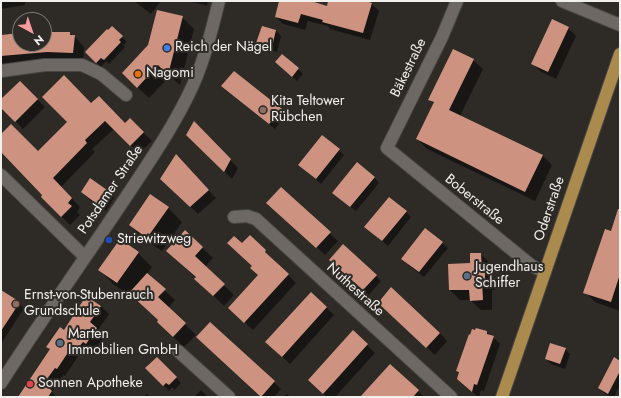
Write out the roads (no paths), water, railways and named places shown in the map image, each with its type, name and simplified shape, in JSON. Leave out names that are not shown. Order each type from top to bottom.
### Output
[{"type":"main road","name":"Oderstraße","points":[[502,397],[620,54]]},
{"type":"street","name":"Potsdamer Straße","points":[[1,383],[64,286],[152,157],[193,85],[205,52],[219,1]]},
{"type":"street","name":"Bäkestraße","points":[[387,148],[442,37],[457,1]]},
{"type":"street","points":[[562,1],[620,25]]},
{"type":"street","points":[[1,71],[45,65],[82,65],[101,74],[126,95]]},
{"type":"street","name":"Boberstraße","points":[[387,148],[532,266],[545,272]]},
{"type":"street","points":[[1,175],[85,256]]},
{"type":"street","name":"Nuthestraße","points":[[234,217],[247,216],[256,219],[451,397]]},
{"type":"street","points":[[178,351],[228,397]]},
{"type":"place","name":"Reich der Nägel","points":[[167,48]]},
{"type":"place","name":"Nagomi","points":[[138,74]]},
{"type":"place","name":"Kita Teltower Rübchen","points":[[263,110]]},
{"type":"place","name":"Striewitzweg","points":[[109,240]]},
{"type":"place","name":"Jugendhaus Schiffer","points":[[467,276]]},
{"type":"place","name":"Ernst-von-Stubenrauch Grundschule","points":[[16,304]]},
{"type":"place","name":"Marten Immobilien GmbH","points":[[60,343]]},
{"type":"place","name":"Sonnen Apotheke","points":[[30,384]]}]
